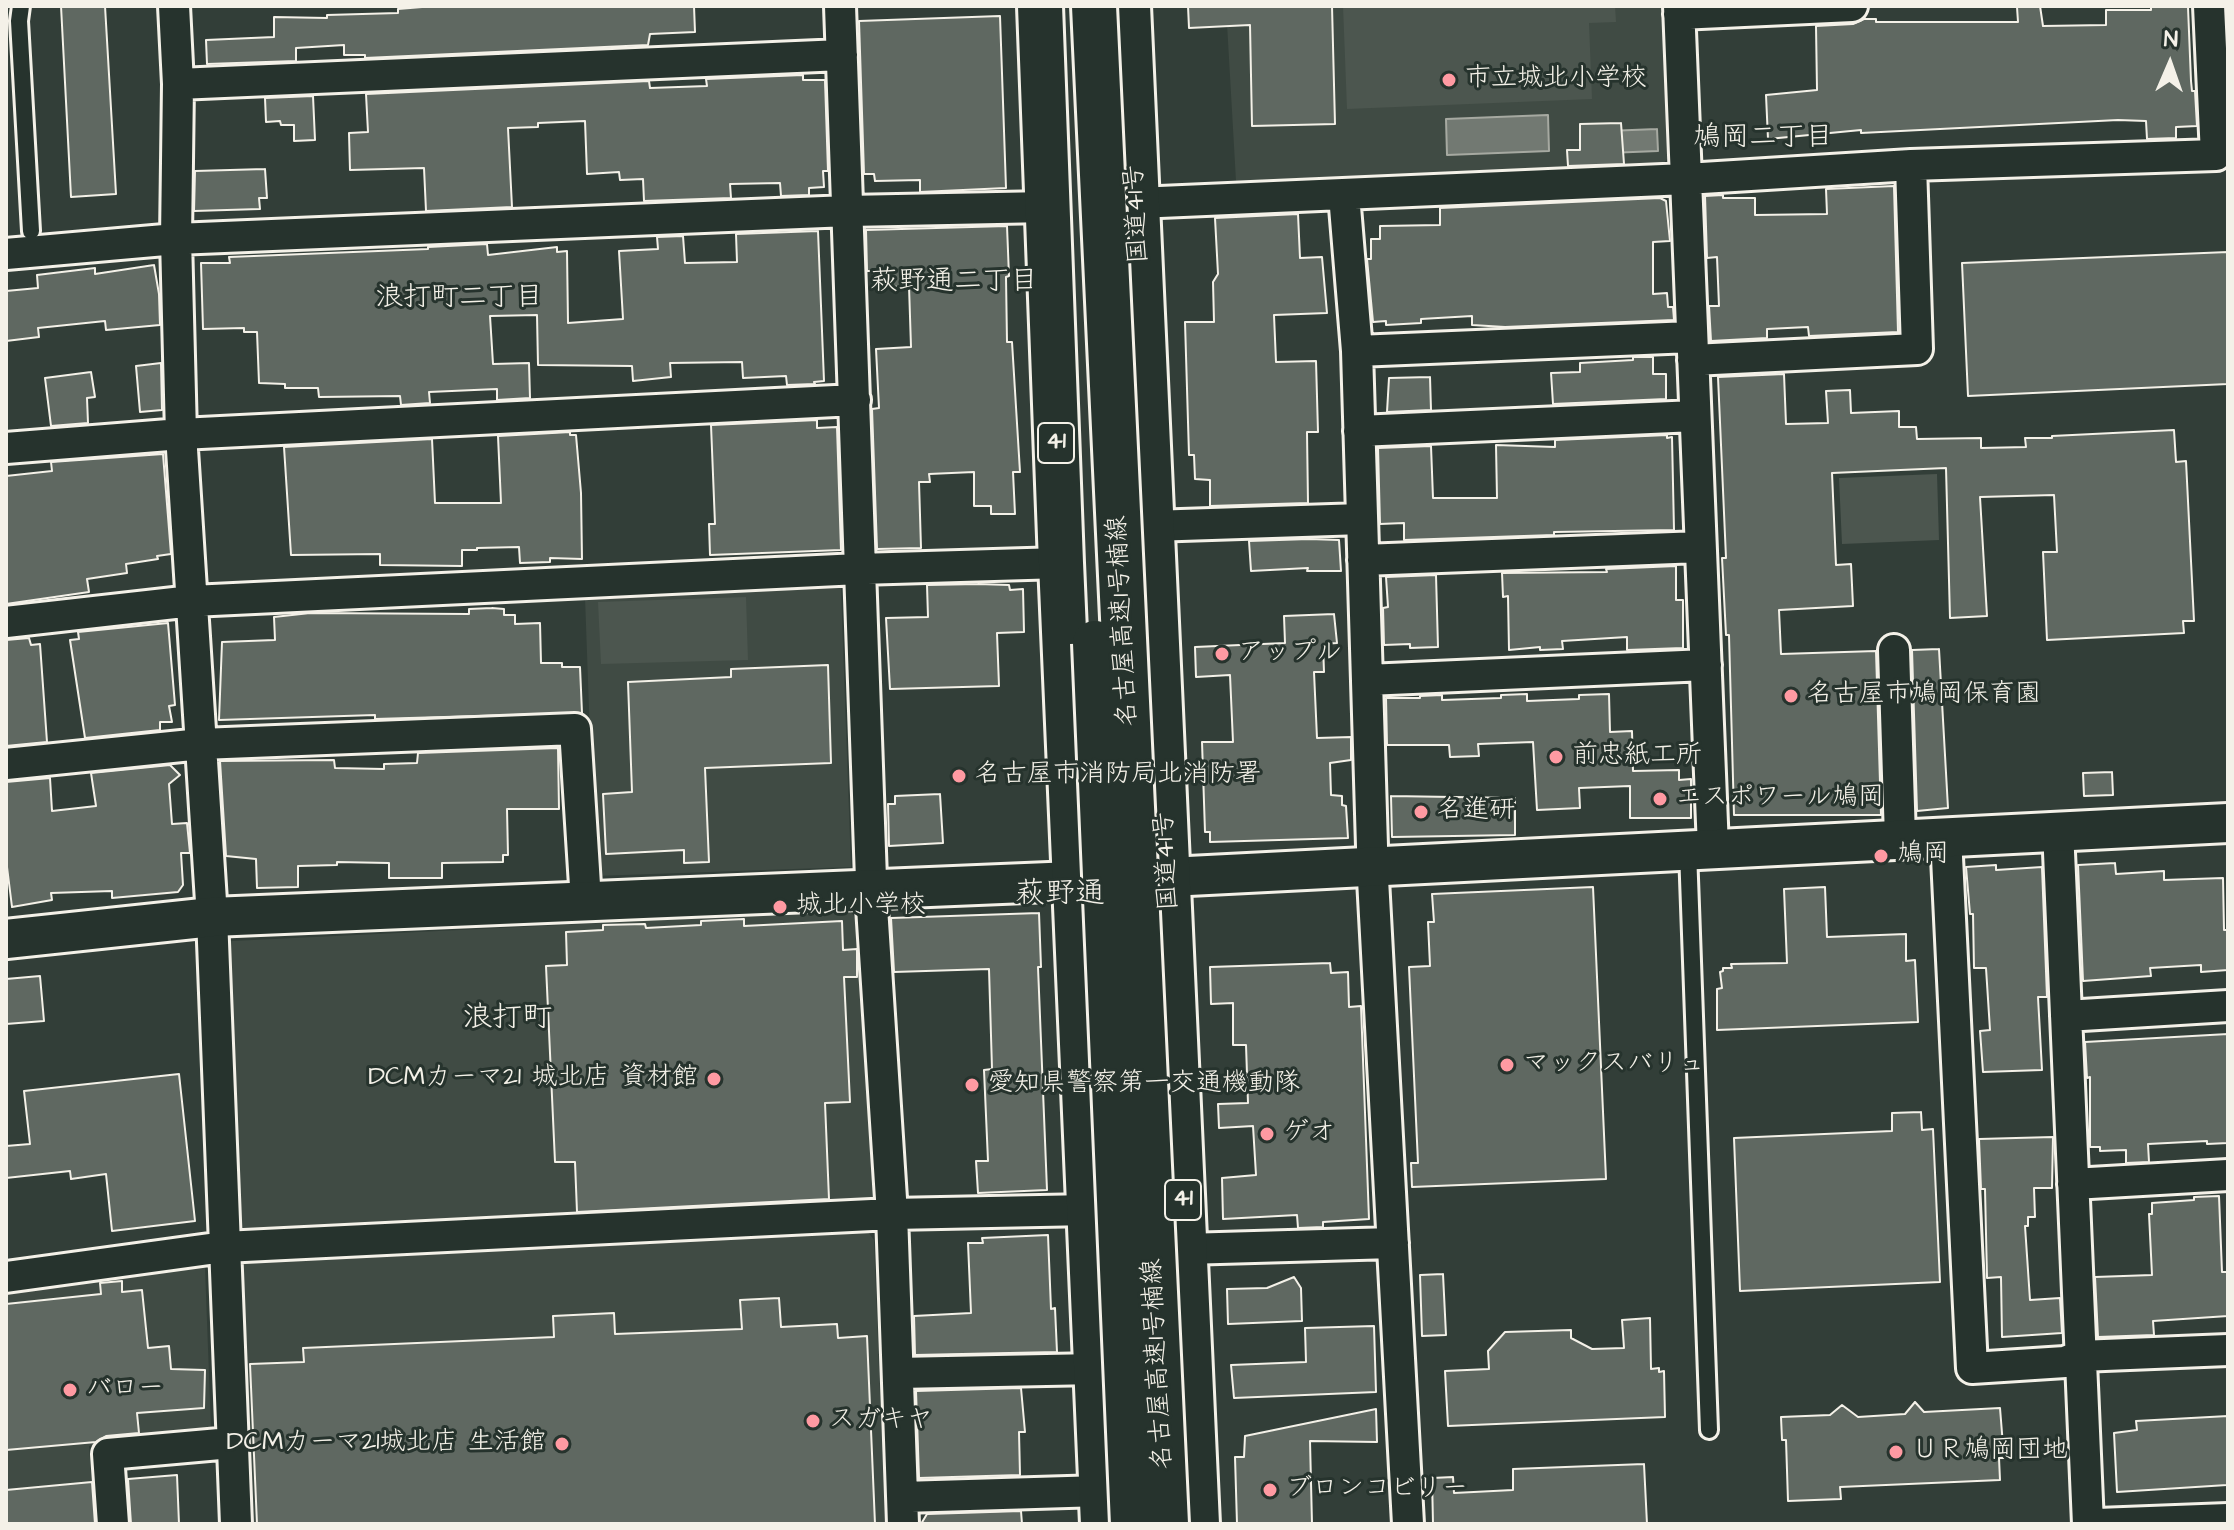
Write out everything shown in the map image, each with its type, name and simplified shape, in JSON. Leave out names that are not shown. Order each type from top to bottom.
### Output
[{"type":"highway","name":"41","points":[[1040,6],[1102,1507]]},
{"type":"highway","name":"名古屋高速1号楠線","points":[[1067,6],[1133,1524]]},
{"type":"highway","name":"名古屋高速1号楠線","points":[[1094,6],[1166,1524]]},
{"type":"highway","name":"国道41号","points":[[1128,6],[1197,1524]]},
{"type":"street","points":[[174,6],[178,84],[176,239],[181,434],[212,917],[236,1524]]},
{"type":"street","points":[[840,6],[871,889],[892,1214],[903,1510],[1102,1507]]},
{"type":"street","points":[[1700,848],[1706,665],[1679,10],[1852,6]]},
{"type":"street","points":[[1137,203],[1686,179],[1911,165],[2216,155],[2221,83],[2209,6]]},
{"type":"street","points":[[178,84],[842,55]]},
{"type":"street","points":[[1357,351],[1917,349],[1911,165]]},
{"type":"street","points":[[1344,195],[1357,351],[1373,865],[1408,1524]]},
{"type":"street","points":[[6,254],[176,239],[848,211],[1047,207]]},
{"type":"street","points":[[6,448],[181,434],[855,400]]},
{"type":"street","points":[[1359,431],[1695,416]]},
{"type":"street","points":[[1151,526],[1362,519]]},
{"type":"street","points":[[1363,560],[1700,547]]},
{"type":"street","points":[[6,622],[192,601],[859,569],[1061,563]]},
{"type":"street","points":[[1894,650],[1900,838]]},
{"type":"street","points":[[1367,680],[1706,665]]},
{"type":"street","points":[[6,764],[201,744],[575,729],[586,901]]},
{"type":"street","points":[[6,939],[212,917],[1169,877],[2058,829],[2228,823]]},
{"type":"street","points":[[2058,829],[2088,1524]]},
{"type":"street","points":[[1946,837],[1972,1368],[2065,1362],[2080,1356],[2228,1350]]},
{"type":"street","points":[[2066,1016],[2228,1006]]},
{"type":"street","points":[[2073,1184],[2228,1175]]},
{"type":"street","points":[[6,1277],[224,1247],[892,1214],[1089,1210]]},
{"type":"street","points":[[1185,1249],[1393,1243]]},
{"type":"street","points":[[898,1373],[1096,1369]]},
{"type":"street","points":[[113,1524],[108,1454],[231,1443]]},
{"type":"street","points":[[2098,1524],[2228,1519]]},
{"type":"lane","points":[[21,6],[19,21],[31,231]]},
{"type":"lane","points":[[1700,848],[1709,1430]]},
{"type":"shaded area","name":"市立城北小学校","points":[[1226,6],[1665,6],[1671,154],[1663,164],[1236,181]]},
{"type":"shaded area","points":[[1343,6],[1615,6],[1616,22],[1589,23],[1592,99],[1347,109]]},
{"type":"shaded area","points":[[1548,115],[1549,151],[1447,155],[1446,119]]},
{"type":"shaded area","points":[[1657,129],[1658,151],[1608,153],[1607,131]]},
{"type":"shaded area","points":[[1937,474],[1939,540],[1842,544],[1839,478]]},
{"type":"shaded area","points":[[841,588],[851,867],[595,876],[585,597]]},
{"type":"shaded area","points":[[746,597],[748,660],[601,664],[598,602]]},
{"type":"shaded area","points":[[850,911],[857,920],[877,1202],[233,1236],[212,942]]},
{"type":"shaded area","points":[[865,1228],[874,1240],[885,1524],[245,1524],[234,1264],[243,1255]]},
{"type":"shaded area","name":"バロー","points":[[193,1259],[205,1268],[211,1428],[203,1435],[89,1446],[95,1524],[6,1524],[6,1286]]},
{"type":"building","points":[[61,6],[105,6],[116,194],[71,197]]},
{"type":"building","points":[[434,6],[694,6],[695,32],[650,34],[648,45],[365,58],[365,55],[344,55],[344,45],[296,48],[296,61],[207,64],[206,40],[274,37],[274,17],[327,18],[327,15],[398,13],[398,9]]},
{"type":"building","points":[[1188,6],[1332,6],[1335,124],[1252,126],[1250,25],[1189,28]]},
{"type":"building","points":[[2040,6],[2043,26],[2106,25],[2106,10],[2188,7],[2191,81],[2192,91],[2195,91],[2197,126],[2176,127],[2176,138],[2147,139],[2146,121],[2118,120],[1861,133],[1861,130],[1768,139],[1766,95],[1817,90],[1816,26],[1853,24],[1864,19],[1876,19],[1876,22],[2018,22],[2017,7]]},
{"type":"building","points":[[1000,16],[1006,188],[920,192],[920,180],[875,181],[874,174],[864,174],[859,21]]},
{"type":"building","points":[[803,75],[803,80],[825,80],[828,171],[823,171],[824,187],[809,188],[809,195],[781,196],[780,183],[730,184],[731,198],[644,201],[643,179],[620,180],[619,172],[587,174],[585,121],[508,128],[512,207],[426,211],[424,168],[350,170],[349,133],[368,132],[366,94],[649,81],[650,88],[707,86],[706,79]]},
{"type":"building","points":[[313,96],[315,140],[294,141],[294,125],[281,125],[280,121],[266,122],[265,98]]},
{"type":"building","points":[[1621,123],[1624,164],[1568,166],[1567,150],[1580,150],[1580,124]]},
{"type":"building","points":[[265,169],[267,198],[259,198],[260,209],[194,211],[195,171]]},
{"type":"building","points":[[1894,186],[1898,332],[1809,336],[1808,327],[1767,329],[1767,338],[1711,341],[1709,306],[1719,306],[1717,257],[1707,258],[1705,196],[1755,198],[1755,215],[1827,214],[1826,189]]},
{"type":"building","points":[[1660,198],[1666,201],[1670,241],[1653,242],[1653,294],[1667,293],[1668,307],[1673,307],[1674,320],[1505,327],[1472,325],[1472,316],[1421,319],[1421,323],[1386,325],[1386,321],[1373,322],[1367,259],[1371,259],[1371,239],[1380,239],[1380,226],[1440,225],[1440,208]]},
{"type":"building","points":[[1298,214],[1300,258],[1322,257],[1327,313],[1274,315],[1276,362],[1316,361],[1318,432],[1307,432],[1308,503],[1210,506],[1210,480],[1195,479],[1194,455],[1189,455],[1185,322],[1214,322],[1213,282],[1218,274],[1215,218]]},
{"type":"building","points":[[1007,226],[1007,342],[1012,342],[1020,472],[1013,472],[1015,514],[991,514],[991,506],[974,506],[974,472],[929,474],[930,482],[919,482],[921,548],[877,549],[872,409],[879,408],[876,349],[911,347],[909,286],[874,288],[873,271],[867,271],[866,230]]},
{"type":"building","points":[[818,231],[824,381],[815,384],[787,385],[786,376],[743,378],[742,362],[670,363],[671,377],[633,381],[632,366],[538,365],[537,315],[490,316],[493,364],[529,363],[530,398],[497,400],[497,389],[429,392],[430,403],[401,405],[400,396],[319,397],[318,388],[285,388],[285,384],[259,383],[257,332],[244,332],[244,328],[203,329],[201,263],[230,263],[229,257],[487,244],[488,255],[557,247],[557,252],[567,251],[568,323],[623,319],[619,251],[658,249],[657,237],[683,236],[685,263],[737,262],[736,234]]},
{"type":"building","points":[[2228,252],[2228,384],[1968,396],[1962,263]]},
{"type":"building","points":[[154,265],[160,325],[106,330],[105,321],[38,328],[39,337],[6,341],[6,291],[38,288],[37,275],[95,268],[95,274]]},
{"type":"building","points":[[1633,357],[1653,357],[1653,374],[1666,374],[1666,399],[1553,404],[1551,373],[1580,372],[1580,363],[1633,360]]},
{"type":"building","points":[[161,363],[162,410],[140,412],[136,366]]},
{"type":"building","points":[[91,372],[95,397],[87,398],[88,423],[51,426],[45,378]]},
{"type":"building","points":[[1784,374],[1786,424],[1828,423],[1826,391],[1850,390],[1851,413],[1899,411],[1899,427],[1916,427],[1917,439],[1981,438],[1981,448],[2026,447],[2025,438],[2174,430],[2176,462],[2186,461],[2194,621],[2183,621],[2184,633],[2047,640],[2043,552],[2057,552],[2054,495],[1980,497],[1987,616],[1950,618],[1946,468],[1832,473],[1836,565],[1851,564],[1853,606],[1779,610],[1781,654],[1876,651],[1881,815],[1734,815],[1729,635],[1726,635],[1722,558],[1726,558],[1718,377]]},
{"type":"building","points":[[1430,377],[1431,410],[1387,412],[1389,378]]},
{"type":"building","points":[[817,420],[817,428],[837,427],[841,550],[710,555],[709,524],[715,524],[711,425]]},
{"type":"building","points":[[570,432],[570,435],[576,435],[582,559],[550,558],[550,562],[520,563],[519,547],[462,550],[462,566],[380,565],[380,554],[291,555],[284,447],[432,439],[435,503],[501,503],[498,436]]},
{"type":"building","points":[[1667,435],[1667,438],[1672,437],[1674,530],[1554,532],[1554,535],[1404,540],[1404,523],[1380,524],[1378,448],[1431,446],[1433,498],[1497,498],[1496,445],[1555,447],[1555,440]]},
{"type":"building","points":[[163,454],[171,554],[126,564],[127,573],[87,579],[89,592],[6,604],[6,476],[52,471],[51,462]]},
{"type":"building","points":[[1339,540],[1341,571],[1307,571],[1308,568],[1251,571],[1249,541]]},
{"type":"building","points":[[1676,566],[1676,600],[1683,600],[1683,648],[1627,650],[1627,637],[1562,641],[1563,649],[1540,650],[1540,647],[1509,650],[1508,596],[1503,597],[1502,573],[1607,572],[1606,569]]},
{"type":"building","points":[[1436,575],[1438,647],[1384,645],[1383,608],[1388,607],[1386,577]]},
{"type":"building","points":[[927,585],[1009,585],[1010,590],[1023,589],[1024,632],[997,633],[999,686],[890,689],[886,618],[928,617]]},
{"type":"building","points":[[469,609],[504,609],[504,615],[515,615],[515,624],[540,623],[541,663],[580,667],[582,713],[219,720],[222,642],[275,640],[274,617],[310,613],[469,614]]},
{"type":"building","points":[[1334,614],[1337,643],[1323,644],[1324,672],[1314,672],[1317,738],[1351,737],[1351,760],[1330,763],[1331,795],[1342,796],[1342,805],[1346,806],[1348,838],[1210,842],[1210,832],[1205,832],[1202,742],[1233,742],[1230,675],[1196,677],[1195,647],[1285,643],[1284,616]]},
{"type":"building","points":[[168,623],[175,705],[169,706],[172,722],[160,722],[160,730],[85,738],[70,640],[79,639],[78,632]]},
{"type":"building","points":[[29,638],[31,645],[40,644],[47,742],[6,746],[6,640]]},
{"type":"building","points":[[1939,649],[1948,808],[1917,811],[1912,650]]},
{"type":"building","points":[[828,665],[831,763],[705,768],[709,862],[684,863],[684,850],[606,854],[603,794],[632,792],[628,682],[731,677],[731,669]]},
{"type":"building","points":[[1527,694],[1527,701],[1579,699],[1579,695],[1609,694],[1610,732],[1632,731],[1633,771],[1679,770],[1679,780],[1691,779],[1691,818],[1630,818],[1630,786],[1579,788],[1580,808],[1537,810],[1533,742],[1478,744],[1479,756],[1450,757],[1449,745],[1387,745],[1386,698],[1442,695],[1442,700]]},
{"type":"building","points":[[558,748],[559,809],[507,809],[508,855],[503,855],[503,862],[442,863],[442,878],[389,878],[389,863],[337,862],[337,865],[298,866],[298,887],[257,888],[256,859],[226,856],[220,761],[334,760],[335,768],[384,769],[384,764],[417,763],[418,753]]},
{"type":"building","points":[[170,765],[180,775],[169,784],[172,824],[187,823],[190,853],[181,853],[183,885],[178,892],[112,898],[112,891],[51,893],[52,900],[12,907],[6,859],[6,782],[50,778],[52,811],[96,806],[91,773]]},
{"type":"building","points":[[2112,772],[2113,795],[2084,796],[2083,773]]},
{"type":"building","points":[[940,794],[943,843],[889,846],[888,804],[895,804],[895,796]]},
{"type":"building","points":[[1391,796],[1515,798],[1515,835],[1392,837]]},
{"type":"building","points":[[2115,863],[2116,874],[2164,871],[2164,880],[2223,878],[2228,970],[2201,972],[2201,965],[2150,968],[2151,976],[2083,981],[2078,865]]},
{"type":"building","points":[[1996,865],[1996,870],[2042,867],[2047,997],[2038,997],[2042,1070],[1983,1072],[1980,1031],[1990,1030],[1986,968],[1974,968],[1973,914],[1970,914],[1966,867]]},
{"type":"building","name":"マックスバリュ","points":[[1593,887],[1606,1179],[1412,1187],[1411,1163],[1418,1163],[1409,967],[1430,966],[1428,922],[1434,922],[1432,894]]},
{"type":"building","points":[[1825,887],[1827,937],[1906,934],[1906,961],[1915,960],[1918,1022],[1717,1030],[1717,989],[1722,988],[1720,972],[1723,968],[1732,968],[1731,964],[1787,963],[1784,889]]},
{"type":"building","points":[[1039,913],[1041,967],[1038,967],[1047,1190],[978,1193],[976,1161],[988,1161],[984,1070],[992,1069],[989,969],[894,972],[891,918]]},
{"type":"building","points":[[744,919],[744,926],[842,921],[843,950],[857,949],[857,977],[844,977],[850,1102],[825,1103],[829,1199],[577,1212],[575,1162],[555,1162],[546,966],[567,965],[566,932],[603,930],[603,925],[645,924],[646,928]]},
{"type":"building","points":[[1330,963],[1331,973],[1348,972],[1349,1007],[1361,1006],[1369,1219],[1323,1222],[1323,1227],[1298,1228],[1297,1215],[1223,1219],[1222,1178],[1256,1175],[1253,1126],[1219,1128],[1218,1104],[1248,1103],[1246,1045],[1233,1045],[1233,1003],[1211,1004],[1210,967]]},
{"type":"building","points":[[40,976],[44,1021],[6,1024],[6,979]]},
{"type":"building","points":[[2228,1034],[2228,1143],[2148,1144],[2149,1162],[2126,1163],[2126,1150],[2100,1151],[2100,1147],[2090,1147],[2090,1077],[2087,1078],[2085,1042]]},
{"type":"building","points":[[179,1074],[195,1221],[112,1231],[106,1174],[71,1179],[70,1171],[6,1178],[6,1146],[30,1144],[24,1091]]},
{"type":"building","points":[[1921,1112],[1922,1130],[1933,1129],[1940,1282],[1740,1291],[1734,1138],[1892,1131],[1892,1113]]},
{"type":"building","points":[[2053,1137],[2052,1188],[2034,1188],[2035,1217],[2028,1217],[2028,1226],[2025,1226],[2030,1300],[2060,1298],[2062,1333],[2002,1337],[2001,1277],[1987,1278],[1985,1189],[1981,1189],[1979,1139]]},
{"type":"building","points":[[2219,1196],[2222,1272],[2228,1272],[2228,1316],[2153,1321],[2154,1335],[2098,1337],[2095,1277],[2152,1275],[2149,1214],[2152,1214],[2152,1203]]},
{"type":"building","points":[[1048,1235],[1051,1309],[1055,1308],[1057,1352],[915,1355],[914,1316],[971,1313],[968,1243],[983,1243],[982,1238]]},
{"type":"building","points":[[1443,1274],[1446,1335],[1422,1336],[1420,1275]]},
{"type":"building","points":[[1294,1277],[1301,1288],[1302,1321],[1228,1324],[1227,1289],[1267,1288]]},
{"type":"building","name":"バロー","points":[[122,1281],[122,1292],[142,1290],[148,1348],[169,1346],[171,1369],[205,1370],[204,1408],[137,1413],[139,1433],[106,1436],[96,1442],[6,1450],[6,1304],[101,1294],[100,1283]]},
{"type":"building","name":"DCMカーマ21城北店 生活館","points":[[779,1298],[781,1327],[837,1324],[838,1338],[867,1336],[875,1524],[257,1524],[250,1364],[304,1362],[303,1348],[554,1337],[553,1316],[614,1313],[615,1334],[742,1329],[740,1300]]},
{"type":"building","points":[[1650,1318],[1651,1369],[1664,1371],[1665,1417],[1448,1426],[1445,1371],[1489,1369],[1488,1351],[1505,1332],[1571,1330],[1571,1338],[1592,1349],[1624,1348],[1622,1320]]},
{"type":"building","points":[[1374,1326],[1376,1392],[1234,1398],[1231,1365],[1306,1362],[1305,1328]]},
{"type":"building","points":[[1021,1388],[1025,1432],[1019,1432],[1020,1475],[919,1478],[916,1391]]},
{"type":"building","name":"ＵＲ鳩岡団地","points":[[1915,1402],[1924,1412],[2000,1408],[2004,1458],[1999,1458],[2000,1480],[1840,1487],[1841,1499],[1788,1501],[1786,1440],[1782,1440],[1781,1417],[1830,1415],[1842,1405],[1858,1417],[1905,1414]]},
{"type":"building","points":[[1376,1409],[1377,1442],[1310,1441],[1312,1524],[1237,1524],[1235,1457],[1244,1457],[1245,1436]]},
{"type":"building","points":[[2228,1416],[2227,1485],[2117,1492],[2114,1433],[2137,1430],[2136,1421]]},
{"type":"building","points":[[1644,1464],[1647,1524],[1433,1524],[1432,1478],[1453,1477],[1454,1493],[1513,1490],[1513,1469]]},
{"type":"building","points":[[177,1475],[179,1524],[131,1524],[128,1479]]},
{"type":"building","points":[[92,1482],[95,1524],[6,1524],[6,1490]]},
{"type":"building","points":[[1021,1511],[1022,1524],[921,1524],[927,1514]]},
{"type":"place","name":"市立城北小学校","points":[[1449,80]]},
{"type":"place","name":"アップル","points":[[1222,654]]},
{"type":"place","name":"名古屋市鳩岡保育園","points":[[1791,696]]},
{"type":"place","name":"前忠紙工所","points":[[1556,757]]},
{"type":"place","name":"名古屋市消防局北消防署","points":[[959,776]]},
{"type":"place","name":"エスポワール鳩岡","points":[[1660,799]]},
{"type":"place","name":"名進研","points":[[1421,812]]},
{"type":"place","name":"鳩岡","points":[[1881,856]]},
{"type":"place","name":"城北小学校","points":[[780,907]]},
{"type":"place","name":"マックスバリュ","points":[[1507,1065]]},
{"type":"place","name":"DCMカーマ21 城北店 資材館","points":[[714,1079]]},
{"type":"place","name":"愛知県警察第一交通機動隊","points":[[972,1085]]},
{"type":"place","name":"ゲオ","points":[[1267,1134]]},
{"type":"place","name":"バロー","points":[[70,1390]]},
{"type":"place","name":"スガキヤ","points":[[813,1421]]},
{"type":"place","name":"DCMカーマ21城北店 生活館","points":[[562,1444]]},
{"type":"place","name":"ＵＲ鳩岡団地","points":[[1896,1452]]},
{"type":"place","name":"ブロンコビリー","points":[[1270,1490]]},
{"type":"district","name":"鳩岡二丁目","points":[[1763,139]]},
{"type":"district","name":"萩野通二丁目","points":[[954,283]]},
{"type":"district","name":"浪打町二丁目","points":[[459,299]]},
{"type":"district","name":"萩野通","points":[[1060,896]]},
{"type":"district","name":"浪打町","points":[[507,1020]]}]
